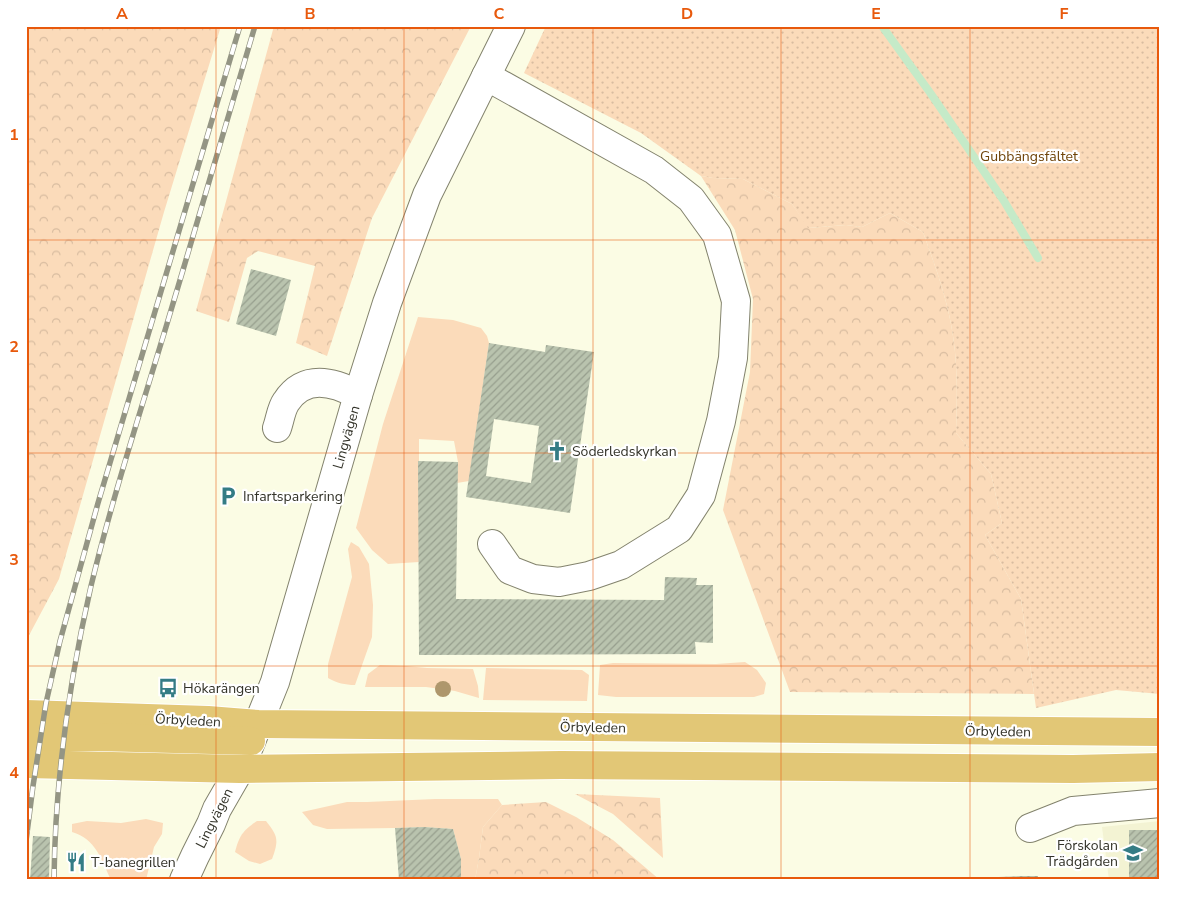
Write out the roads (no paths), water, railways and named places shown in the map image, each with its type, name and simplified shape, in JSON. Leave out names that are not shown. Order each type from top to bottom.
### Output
[{"type":"main road","name":"Örbyleden","points":[[26,714],[208,720],[254,733]]},
{"type":"main road","name":"Örbyleden","points":[[26,736],[98,737],[254,733],[1160,732]]},
{"type":"main road","points":[[26,764],[240,769],[562,765],[1064,769],[1160,767]]},
{"type":"street","name":"Lingvägen","points":[[184,880],[211,824],[216,809],[240,769],[276,682],[358,395],[387,303],[427,195],[511,26]]},
{"type":"street","points":[[486,76],[654,170],[690,199],[717,235],[736,301],[734,358],[721,422],[701,495],[679,529],[621,565],[589,576],[559,582],[534,579],[510,570],[492,544]]},
{"type":"street","points":[[277,428],[285,403],[297,389],[312,382],[332,384],[358,395]]},
{"type":"street","points":[[1030,828],[1073,811],[1160,803]]},
{"type":"waterway","points":[[882,26],[1004,201],[1038,258]]},
{"type":"railway","points":[[26,841],[46,703],[60,641],[98,503],[240,26]]},
{"type":"railway","points":[[54,880],[60,769],[76,659],[91,586],[117,488],[255,26]]},
{"type":"place","name":"Söderledskyrkan","points":[[557,451]]},
{"type":"place","name":"Infartsparkering","points":[[228,496]]},
{"type":"place","name":"Hökarängen","points":[[168,688]]},
{"type":"place","name":"Förskolan Trädgården","points":[[1133,853]]},
{"type":"place","name":"T-banegrillen","points":[[76,862]]},
{"type":"park label","name":"Gubbängsfältet","points":[[1029,156]]}]
